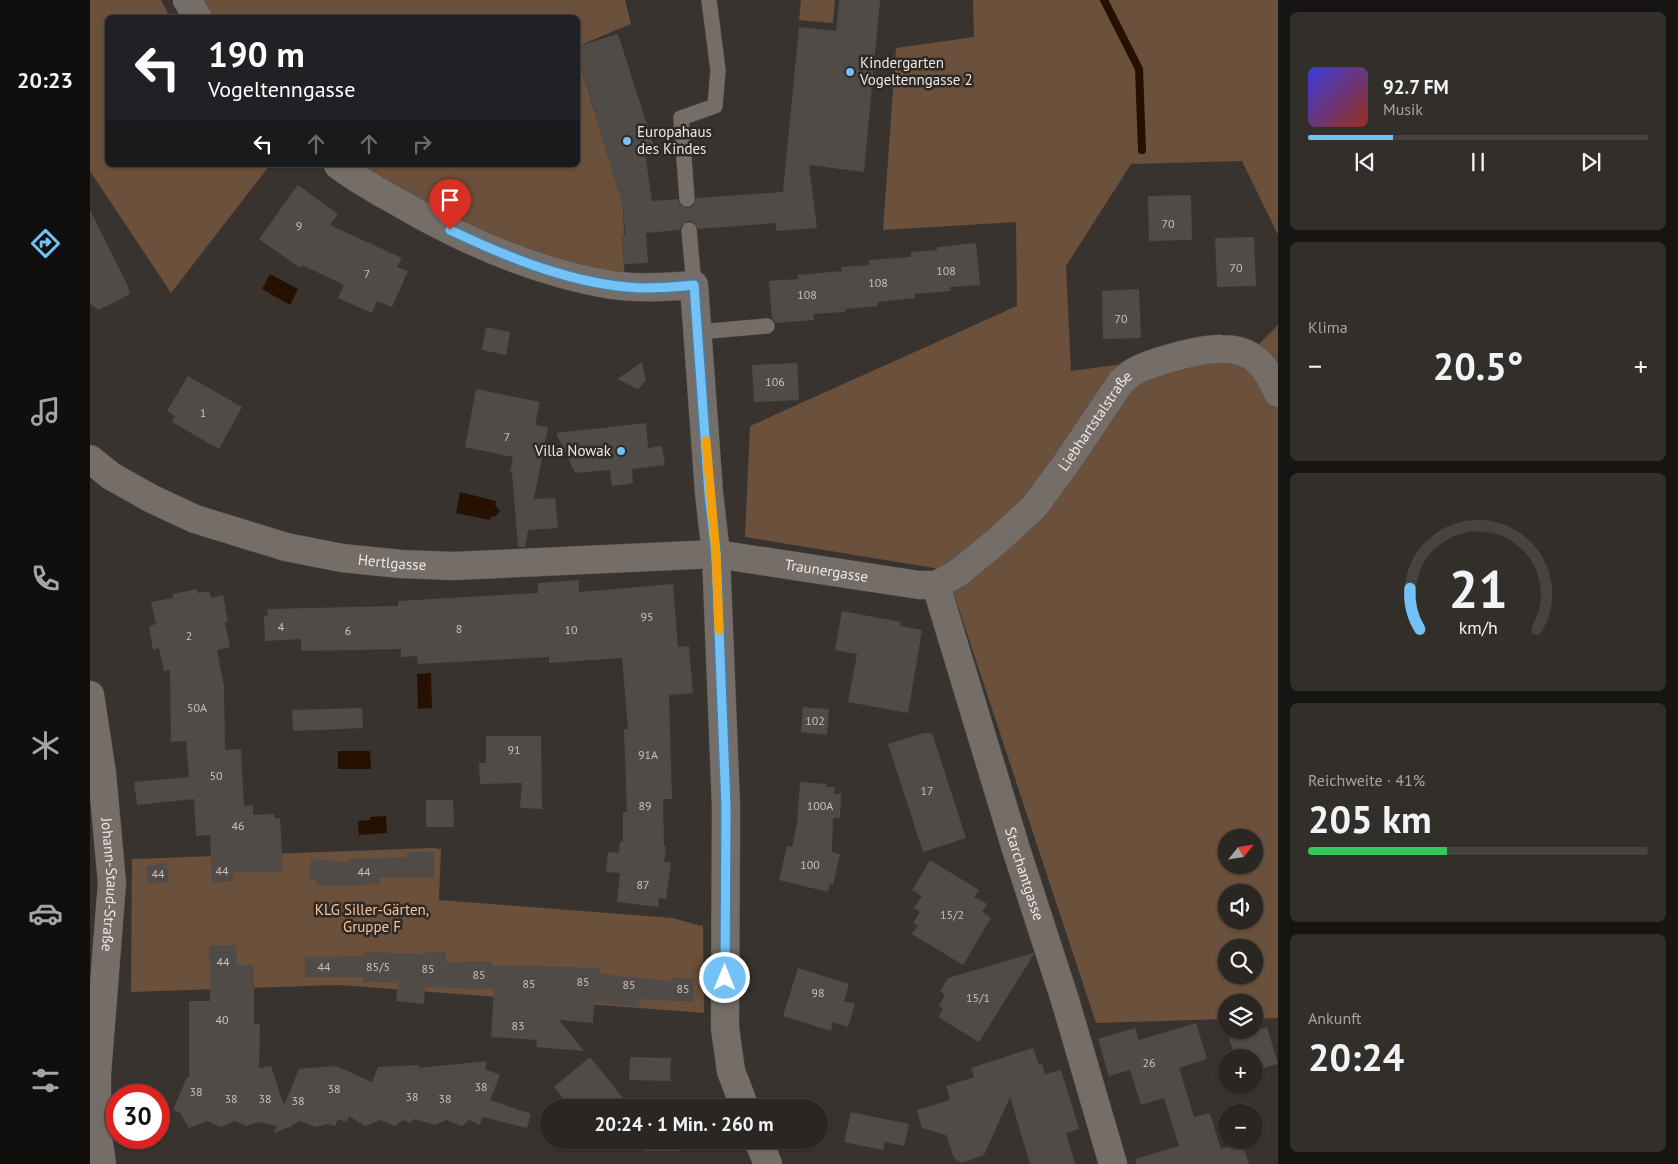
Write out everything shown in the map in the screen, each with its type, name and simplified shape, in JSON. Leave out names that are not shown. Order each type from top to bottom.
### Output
[{"type":"street","points":[[187,0],[196,15]]},
{"type":"street","points":[[341,167],[352,176],[420,216],[494,251],[565,275],[612,285],[640,288],[694,285],[709,493],[716,554],[726,807],[725,1028],[732,1071],[742,1099]]},
{"type":"street","name":"Liebhartstalstraße","points":[[936,585],[958,573],[997,541],[1034,506],[1066,465],[1121,382],[1130,374],[1155,363],[1221,348],[1238,351],[1259,362],[1267,371],[1278,393]]},
{"type":"street","name":"Hertlgasse","points":[[90,459],[111,476],[152,499],[194,519],[286,547],[342,558],[401,564],[453,566],[716,554]]},
{"type":"street","name":"Traunergasse","points":[[716,554],[919,585],[936,585]]},
{"type":"street","name":"Starchantgasse","points":[[936,585],[1016,849],[1065,1000],[1113,1164]]},
{"type":"street","name":"Johann-Staud-Straße","points":[[90,695],[102,773],[112,883],[97,1074],[96,1130],[102,1164]]},
{"type":"street","points":[[762,1149],[768,1164]]},
{"type":"lane","points":[[687,199],[681,118],[715,106],[718,70],[709,0]]},
{"type":"lane","points":[[689,230],[694,285]]},
{"type":"lane","points":[[698,332],[766,326]]},
{"type":"green space","points":[[90,0],[161,0],[169,15],[105,15],[105,167],[268,167],[171,293],[90,171]]},
{"type":"green space","points":[[197,0],[625,0],[631,24],[580,45],[580,15],[206,15]]},
{"type":"green space","points":[[801,0],[835,0],[833,23],[799,20]]},
{"type":"green space","points":[[973,0],[1278,0],[1278,235],[1242,161],[1131,164],[1066,266],[1071,371],[1257,346],[1278,325],[1278,1018],[1263,1019],[1263,994],[1218,994],[1218,1019],[1096,1023],[946,570],[745,537],[750,426],[1017,306],[1016,222],[883,230],[896,48],[974,37]]},
{"type":"green space","points":[[580,65],[623,205],[624,235],[622,236],[625,279],[505,244],[356,167],[580,167]]},
{"type":"green space","name":"KLG Siller-Gärten, Gruppe F","points":[[441,849],[439,900],[673,918],[703,925],[704,1013],[339,985],[131,992],[132,859]]},
{"type":"shaded area","points":[[270,274],[298,289],[290,305],[262,289]]},
{"type":"shaded area","points":[[460,492],[496,501],[495,505],[500,511],[496,516],[491,517],[490,520],[456,513]]},
{"type":"shaded area","points":[[431,673],[432,708],[418,709],[417,674]]},
{"type":"shaded area","points":[[338,751],[370,751],[371,769],[338,769]]},
{"type":"shaded area","points":[[386,816],[387,833],[359,835],[358,821],[370,820],[370,817]]},
{"type":"building","name":"Europahaus des Kindes","points":[[839,0],[880,0],[864,172],[809,165],[817,228],[776,231],[776,223],[698,229],[693,222],[688,221],[681,226],[680,230],[646,233],[648,263],[624,264],[622,236],[625,235],[623,205],[580,64],[580,45],[618,34],[655,150],[645,153],[652,201],[678,199],[680,205],[687,208],[693,206],[696,198],[783,192],[799,27],[836,31]]},
{"type":"building","points":[[298,185],[338,214],[330,225],[402,258],[397,267],[408,271],[392,307],[377,301],[372,313],[338,298],[344,285],[302,265],[300,268],[259,239]]},
{"type":"building","points":[[1191,195],[1192,240],[1149,241],[1148,196]]},
{"type":"building","points":[[90,210],[127,284],[130,294],[99,310],[90,304]]},
{"type":"building","points":[[1254,237],[1256,286],[1217,287],[1215,238]]},
{"type":"building","points":[[976,243],[980,285],[950,287],[951,291],[914,294],[915,298],[878,302],[878,306],[845,309],[845,312],[813,314],[814,320],[776,323],[772,318],[769,281],[798,279],[798,275],[842,271],[841,267],[869,265],[869,260],[911,257],[911,252],[937,250],[937,247]]},
{"type":"building","points":[[1139,289],[1141,338],[1103,339],[1102,291]]},
{"type":"building","points":[[486,327],[510,332],[506,355],[482,350]]},
{"type":"building","points":[[642,362],[646,381],[638,389],[617,379]]},
{"type":"building","points":[[797,363],[799,400],[754,402],[752,365]]},
{"type":"building","points":[[188,376],[242,407],[219,449],[172,422],[175,416],[167,411]]},
{"type":"building","points":[[476,389],[540,402],[535,425],[548,427],[534,499],[555,498],[558,528],[528,530],[525,547],[518,547],[512,472],[510,472],[513,457],[465,447]]},
{"type":"building","name":"Villa Nowak","points":[[646,423],[648,448],[662,446],[665,465],[632,469],[633,483],[612,486],[610,470],[575,473],[556,433]]},
{"type":"building","points":[[579,580],[579,592],[673,584],[678,647],[689,646],[693,693],[669,695],[672,799],[663,799],[664,846],[666,846],[664,862],[671,862],[666,899],[659,898],[658,907],[617,902],[620,873],[606,872],[608,852],[619,853],[620,841],[623,842],[623,812],[627,812],[624,729],[628,729],[622,658],[549,663],[549,657],[418,664],[417,656],[401,657],[401,649],[301,651],[301,639],[265,641],[264,616],[268,615],[267,609],[398,606],[398,601],[538,593],[538,583]]},
{"type":"building","points":[[197,589],[198,593],[209,591],[211,598],[223,595],[228,622],[225,622],[230,647],[217,650],[224,686],[225,750],[241,749],[244,806],[253,805],[253,815],[274,814],[275,818],[280,818],[283,871],[233,873],[234,881],[212,882],[210,835],[196,836],[194,799],[137,805],[134,782],[189,777],[186,741],[171,742],[170,670],[164,671],[159,648],[153,650],[149,626],[156,624],[151,602],[173,598],[173,594]]},
{"type":"building","points":[[842,611],[901,622],[900,626],[922,630],[908,713],[848,702],[857,654],[835,650]]},
{"type":"building","points":[[803,707],[829,709],[827,735],[801,732]]},
{"type":"building","points":[[362,708],[363,728],[293,731],[292,710]]},
{"type":"building","points":[[924,733],[932,733],[966,838],[923,852],[888,744]]},
{"type":"building","points":[[486,736],[541,736],[542,809],[520,808],[522,783],[480,784],[479,763],[486,763]]},
{"type":"building","points":[[800,782],[826,784],[826,787],[835,787],[834,794],[841,794],[840,818],[833,818],[832,852],[840,854],[833,885],[830,884],[828,892],[779,880],[787,846],[792,847],[797,823]]},
{"type":"building","points":[[426,800],[453,800],[454,827],[426,827]]},
{"type":"building","points":[[407,852],[434,852],[434,878],[379,878],[379,884],[343,886],[315,885],[316,879],[310,878],[311,859],[349,862],[349,859],[407,857]]},
{"type":"building","points":[[930,860],[979,890],[974,897],[987,904],[982,912],[991,918],[963,965],[912,934],[918,926],[913,923],[920,912],[914,908],[922,896],[912,890]]},
{"type":"building","points":[[167,863],[169,882],[148,884],[146,866]]},
{"type":"building","points":[[209,945],[236,945],[237,965],[254,965],[254,1024],[260,1024],[259,1068],[271,1066],[284,1106],[299,1069],[336,1066],[372,1082],[378,1067],[419,1065],[418,1068],[487,1061],[485,1069],[500,1075],[490,1100],[531,1114],[527,1128],[482,1117],[480,1125],[469,1120],[462,1126],[446,1120],[435,1125],[414,1119],[411,1123],[403,1120],[395,1126],[381,1120],[365,1126],[349,1116],[346,1122],[338,1119],[335,1126],[328,1124],[315,1127],[300,1121],[291,1126],[292,1128],[288,1127],[273,1134],[277,1126],[259,1122],[246,1126],[235,1121],[221,1127],[207,1121],[189,1128],[180,1113],[173,1110],[187,1077],[189,1078],[189,1001],[210,1001]]},
{"type":"building","points":[[363,952],[426,954],[426,952],[446,952],[446,962],[492,961],[492,965],[600,968],[600,974],[672,981],[672,977],[694,979],[693,1002],[640,999],[639,1007],[594,1003],[593,1023],[559,1020],[584,1051],[536,1047],[537,1040],[491,1037],[494,989],[425,987],[424,1004],[396,1001],[398,983],[362,982],[363,977],[305,977],[305,957],[363,956]]},
{"type":"building","points":[[1033,953],[979,1042],[938,1017],[943,1009],[939,1006],[945,995],[940,991],[948,978]]},
{"type":"building","points":[[798,968],[849,984],[844,1001],[855,1004],[848,1027],[833,1022],[831,1031],[783,1016]]},
{"type":"building","points":[[1196,1023],[1207,1059],[1179,1068],[1194,1117],[1210,1113],[1218,1139],[1218,1149],[1244,1149],[1249,1164],[1136,1164],[1135,1159],[1179,1146],[1164,1098],[1141,1105],[1130,1070],[1109,1076],[1098,1039],[1135,1028],[1139,1040]]},
{"type":"building","points":[[1267,1027],[1278,1064],[1263,1068],[1263,1049],[1233,1049],[1229,1039],[1263,1039],[1263,1028]]},
{"type":"building","points":[[1033,1048],[1039,1065],[1042,1064],[1045,1074],[1061,1070],[1079,1129],[1066,1133],[1075,1164],[1030,1164],[1010,1097],[984,1155],[962,1163],[954,1158],[946,1135],[922,1128],[917,1110],[950,1100],[946,1086],[974,1077],[971,1068]]},
{"type":"building","points":[[590,1057],[624,1099],[564,1099],[554,1087]]},
{"type":"building","points":[[630,1057],[671,1058],[670,1081],[629,1080]]},
{"type":"building","points":[[851,1112],[909,1124],[904,1146],[885,1142],[883,1150],[844,1142]]},
{"type":"building","points":[[644,1149],[677,1149],[679,1151],[644,1151]]},
{"type":"waterway","points":[[1104,0],[1139,69],[1142,150]]},
{"type":"slow traffic","points":[[706,441],[709,493],[716,554],[719,630]]},
{"type":"place","name":"Kindergarten Vogeltenngasse 2","points":[[850,72]]},
{"type":"place","name":"Europahaus des Kindes","points":[[627,141]]},
{"type":"place","name":"Villa Nowak","points":[[621,451]]},
{"type":"route","points":[[450,230],[494,251],[565,275],[612,285],[640,288],[694,285],[709,493],[716,554],[726,807],[725,978]]}]
